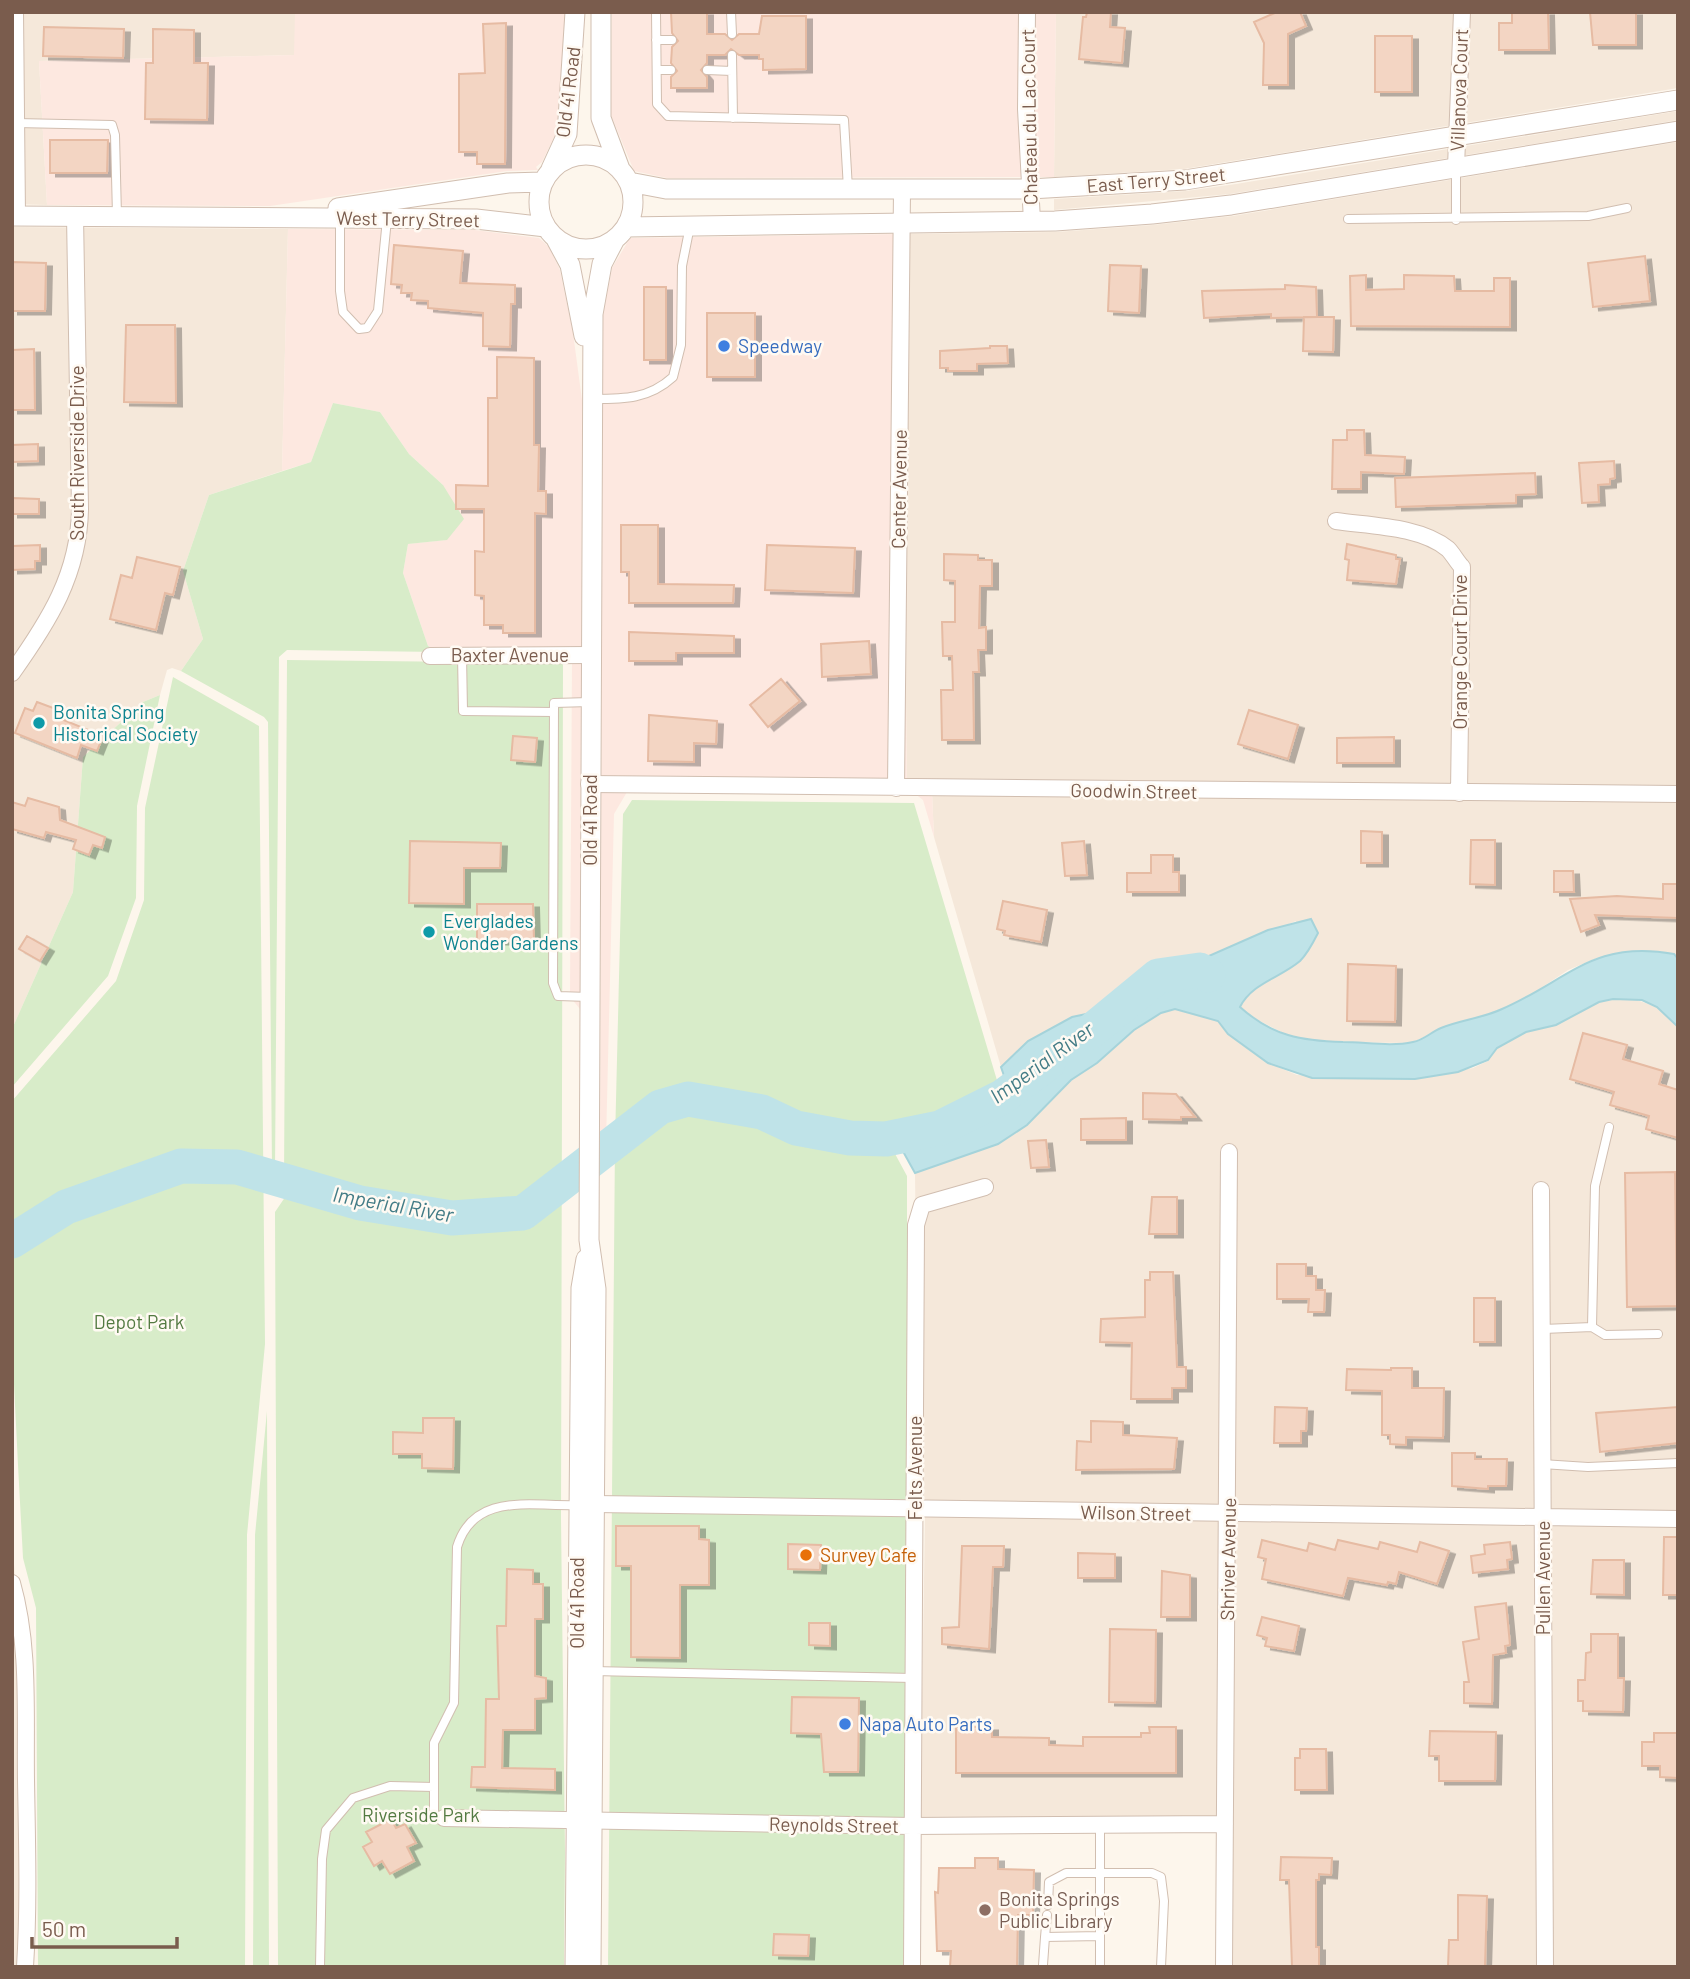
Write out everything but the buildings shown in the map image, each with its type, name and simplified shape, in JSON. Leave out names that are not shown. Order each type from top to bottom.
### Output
[{"type":"street","points":[[15,12],[15,216]]},
{"type":"street","name":"Old 41 Road","points":[[546,176],[567,134],[575,12]]},
{"type":"street","name":"Old 41 Road","points":[[601,12],[601,118],[624,175]]},
{"type":"street","name":"Chateau du Lac Court","points":[[1027,12],[1032,221]]},
{"type":"street","name":"Villanova Court","points":[[1456,167],[1462,12]]},
{"type":"street","name":"East Terry Street","points":[[624,175],[666,189],[1030,189],[1185,180],[1678,100]]},
{"type":"street","points":[[621,233],[633,197],[624,175],[608,160],[593,155],[577,155],[546,176],[538,198],[551,233],[570,247],[586,249],[601,246],[621,233],[690,226],[1032,221],[1152,214],[1231,205],[1678,131]]},
{"type":"street","name":"West Terry Street","points":[[15,216],[271,217],[388,210],[546,176]]},
{"type":"street","name":"Center Avenue","points":[[896,788],[902,190]]},
{"type":"street","name":"West Terry Street","points":[[388,210],[476,219],[551,233]]},
{"type":"street","name":"South Riverside Drive","points":[[12,673],[62,597],[78,551],[80,509],[75,216]]},
{"type":"street","name":"Old 41 Road","points":[[551,233],[570,265],[583,331],[592,399]]},
{"type":"street","name":"Old 41 Road","points":[[591,1967],[583,1821],[585,1505],[596,1289],[589,1240],[593,314],[602,264],[621,233]]},
{"type":"street","name":"Orange Court Drive","points":[[1336,521],[1407,532],[1429,539],[1449,550],[1461,567],[1459,793]]},
{"type":"street","name":"Baxter Avenue","points":[[430,656],[590,655]]},
{"type":"street","name":"Goodwin Street","points":[[589,784],[1678,794]]},
{"type":"street","name":"Shriver Avenue","points":[[1224,1967],[1229,1152]]},
{"type":"street","name":"Felts Avenue","points":[[912,1967],[916,1225],[922,1205],[985,1187]]},
{"type":"street","name":"Pullen Avenue","points":[[1541,1190],[1545,1967]]},
{"type":"street","name":"Old 41 Road","points":[[575,1967],[593,1671],[585,1505]]},
{"type":"street","name":"Wilson Street","points":[[585,1505],[915,1507],[1678,1519]]},
{"type":"street","points":[[12,1583],[21,1616],[26,1739],[29,1905],[25,1967]]},
{"type":"street","name":"Reynolds Street","points":[[444,1818],[912,1826],[1225,1824]]},
{"type":"lane","points":[[656,12],[657,104],[668,116],[844,120],[848,189]]},
{"type":"lane","points":[[731,12],[732,34]]},
{"type":"lane","points":[[656,40],[672,40]]},
{"type":"lane","points":[[732,55],[733,118]]},
{"type":"lane","points":[[657,70],[671,70]]},
{"type":"lane","points":[[707,70],[732,71]]},
{"type":"lane","points":[[16,123],[112,125],[115,135],[117,216]]},
{"type":"lane","points":[[1456,167],[1456,220]]},
{"type":"lane","points":[[1348,219],[1456,220],[1588,216],[1627,208]]},
{"type":"lane","points":[[340,213],[341,302],[343,312],[359,329],[367,328],[378,311],[388,210]]},
{"type":"lane","points":[[592,399],[634,399],[650,393],[673,377],[681,345],[682,266],[690,226]]},
{"type":"lane","points":[[462,656],[463,711],[554,712]]},
{"type":"lane","points":[[590,702],[554,703],[553,983],[558,996],[590,997]]},
{"type":"lane","points":[[1592,1327],[1595,1186],[1609,1127]]},
{"type":"lane","points":[[1543,1329],[1592,1327],[1605,1335],[1658,1334]]},
{"type":"lane","points":[[1542,1464],[1588,1467],[1678,1463]]},
{"type":"lane","points":[[444,1818],[434,1817],[434,1743],[454,1703],[457,1547],[462,1530],[473,1517],[503,1506],[585,1505]]},
{"type":"lane","points":[[593,1671],[913,1678]]},
{"type":"lane","points":[[320,1967],[322,1859],[326,1830],[353,1798],[390,1786],[434,1787]]},
{"type":"lane","points":[[1100,1825],[1100,1967]]},
{"type":"lane","points":[[1043,1965],[1049,1882],[1066,1873],[1101,1872],[1152,1873],[1161,1877],[1164,1901],[1161,1967]]},
{"type":"lane","points":[[1045,1937],[1100,1936]]},
{"type":"shaded area","points":[[12,12],[295,12],[295,55],[39,61],[47,205],[12,204]]},
{"type":"shaded area","points":[[295,12],[565,12],[557,131],[542,162],[536,167],[538,170],[507,171],[270,206],[47,205],[39,61],[294,55]]},
{"type":"shaded area","points":[[612,12],[1056,12],[1054,177],[667,178],[634,171],[611,115]]},
{"type":"shaded area","points":[[1056,12],[1678,12],[1678,88],[1184,169],[1054,177]]},
{"type":"shaded area","points":[[1678,111],[1678,120],[1230,194],[1054,210],[1054,199],[1186,191],[1236,184]]},
{"type":"shaded area","points":[[1678,142],[1678,959],[1674,954],[1626,951],[1597,958],[1568,970],[1529,996],[1500,1010],[1440,1029],[1411,1043],[1310,1042],[1295,1039],[1252,1017],[1240,1007],[1247,993],[1289,969],[1296,921],[1209,956],[1193,956],[1178,963],[1129,1001],[1115,1008],[1072,1017],[1028,1041],[1001,1067],[934,837],[932,793],[907,793],[901,234],[1056,232],[1233,216]]},
{"type":"shaded area","points":[[12,227],[288,229],[282,471],[209,495],[183,571],[203,639],[181,671],[172,668],[167,670],[160,695],[143,702],[83,757],[73,892],[12,1029]]},
{"type":"shaded area","points":[[288,229],[475,230],[539,238],[549,247],[560,270],[573,333],[582,400],[580,1009],[570,997],[572,660],[440,652],[428,646],[403,573],[408,544],[446,540],[443,485],[409,454],[380,412],[333,403],[311,462],[282,471]]},
{"type":"shaded area","points":[[901,234],[907,792],[932,792],[934,837],[923,800],[914,793],[627,792],[614,814],[606,1143],[600,1149],[603,315],[612,268],[630,238]]},
{"type":"shaded area","points":[[1628,997],[1657,1007],[1678,1027],[1678,1967],[1231,1967],[1228,1832],[920,1834],[925,1517],[919,1517],[915,1173],[998,1144],[1027,1125],[1071,1080],[1097,1063],[1134,1030],[1161,1013],[1175,1009],[1218,1021],[1228,1034],[1268,1063],[1297,1075],[1415,1079],[1473,1068],[1488,1061],[1497,1048],[1526,1032],[1555,1025],[1599,1002]]},
{"type":"shaded area","points":[[12,1523],[30,1883],[29,1967],[12,1967]]},
{"type":"green space","points":[[333,403],[380,412],[409,454],[443,485],[464,519],[447,540],[408,544],[403,573],[428,646],[440,652],[287,650],[279,657],[275,1170],[272,1169],[268,722],[264,717],[181,671],[203,639],[183,571],[209,495],[311,462]]},
{"type":"green space","name":"Riverside Park","points":[[287,660],[563,663],[561,1519],[564,1967],[278,1967],[275,1212],[294,1184],[284,1181]]},
{"type":"green space","name":"Depot Park","points":[[173,677],[259,726],[265,1344],[247,1535],[245,1967],[38,1967],[36,1608],[23,1558],[12,1344],[12,1101],[116,981],[144,900],[145,808]]},
{"type":"green space","points":[[160,695],[137,806],[136,898],[108,976],[12,1087],[12,1029],[73,892],[83,757],[143,702]]},
{"type":"green space","points":[[632,800],[914,803],[1002,1097],[940,1128],[887,1139],[907,1176],[907,1967],[608,1967],[615,1141],[623,814]]},
{"type":"green space","points":[[267,1411],[269,1967],[253,1967],[255,1535]]},
{"type":"water","points":[[1311,919],[1318,933],[1303,958],[1252,992],[1240,1007],[1264,1025],[1288,1035],[1328,1041],[1387,1044],[1413,1042],[1441,1028],[1502,1009],[1601,957],[1622,952],[1646,951],[1674,954],[1678,959],[1678,1027],[1657,1007],[1642,1000],[1613,999],[1599,1002],[1556,1025],[1526,1032],[1497,1048],[1488,1060],[1458,1072],[1415,1079],[1312,1078],[1268,1063],[1228,1034],[1218,1021],[1175,1009],[1161,1013],[1134,1030],[1097,1063],[1071,1080],[1027,1125],[998,1144],[915,1173],[900,1146],[943,1137],[1008,1104],[1011,1096],[1001,1067],[1028,1041],[1072,1017],[1115,1008],[1129,1001],[1178,963],[1193,956],[1209,956],[1268,930]]},
{"type":"waterway","name":"Imperial River","points":[[1090,1032],[1158,976],[1200,970],[1208,975]]},
{"type":"waterway","name":"Imperial River","points":[[12,1241],[66,1207],[181,1166],[237,1167],[360,1203],[452,1218],[523,1213],[660,1107],[688,1099],[762,1112],[796,1128],[850,1138],[886,1139],[940,1128],[1002,1097],[1048,1063]]},
{"type":"place","name":"Speedway","points":[[724,346]]},
{"type":"place","name":"Bonita Spring Historical Society","points":[[39,723]]},
{"type":"place","name":"Everglades Wonder Gardens","points":[[429,932]]},
{"type":"place","name":"Survey Cafe","points":[[806,1555]]},
{"type":"place","name":"Napa Auto Parts","points":[[845,1724]]},
{"type":"place","name":"Bonita Springs Public Library","points":[[985,1910]]}]
